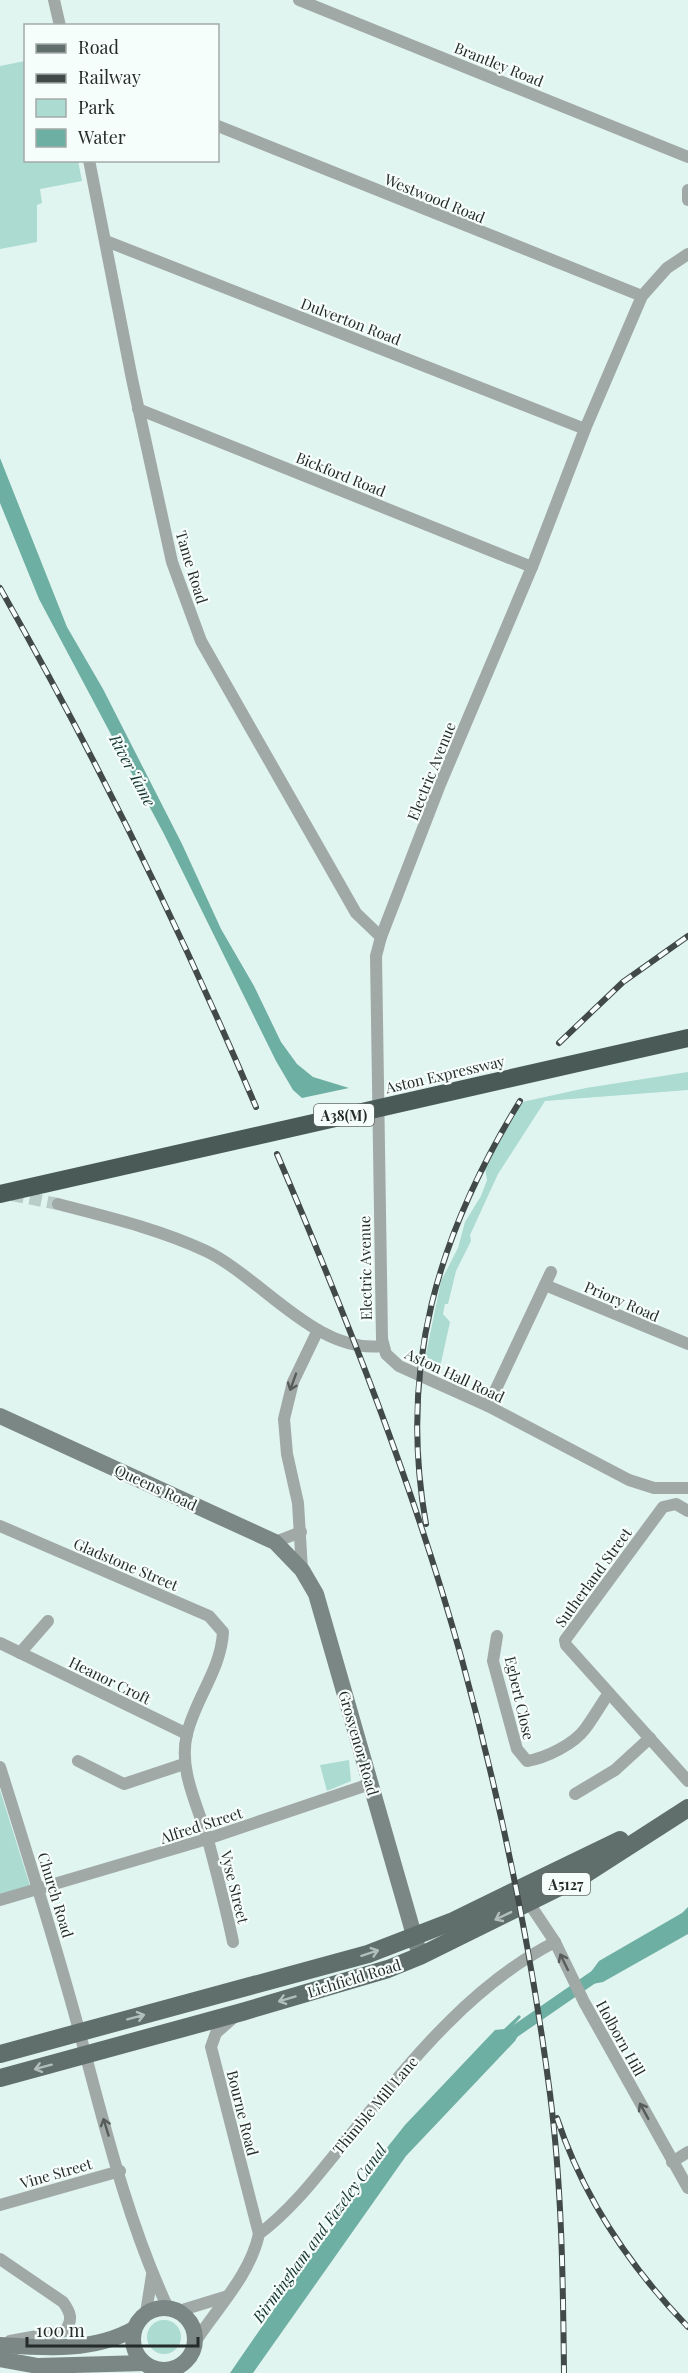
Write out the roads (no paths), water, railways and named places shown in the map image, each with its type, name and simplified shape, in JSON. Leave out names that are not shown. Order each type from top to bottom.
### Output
[{"type":"highway","name":"Aston Expressway","points":[[0,1194],[688,1038]]},
{"type":"main road","name":"Queens Road","points":[[0,1416],[276,1542],[302,1570]]},
{"type":"main road","name":"Grosvenor Road","points":[[302,1570],[316,1594],[420,1956]]},
{"type":"main road","name":"Lichfield Road","points":[[0,2054],[326,1967],[413,1937],[468,1914],[684,1810]]},
{"type":"main road","name":"Lichfield Road","points":[[0,2078],[242,2012],[388,1969],[420,1956],[584,1875],[684,1810]]},
{"type":"main road","points":[[0,2344],[61,2348],[109,2341],[134,2329],[146,2313],[174,2309],[192,2324],[195,2345],[194,2373]]},
{"type":"main road","points":[[134,2329],[134,2348],[149,2370]]},
{"type":"main road","points":[[0,2359],[39,2369],[93,2364],[149,2370],[177,2367],[185,2362],[195,2345]]},
{"type":"street","points":[[54,0],[60,24]]},
{"type":"street","name":"Brantley Road","points":[[299,0],[688,157]]},
{"type":"street","name":"Westwood Road","points":[[219,126],[642,296]]},
{"type":"street","name":"Tame Road","points":[[88,162],[138,409],[172,562],[201,641],[248,719],[356,913],[381,937]]},
{"type":"street","points":[[688,190],[688,200]]},
{"type":"street","name":"Dulverton Road","points":[[106,241],[585,429]]},
{"type":"street","name":"Electric Avenue","points":[[382,1346],[376,956],[381,937],[439,787],[532,567],[585,429],[642,296],[667,268],[688,254]]},
{"type":"street","name":"Bickford Road","points":[[138,409],[532,567]]},
{"type":"street","points":[[58,1204],[179,1239],[231,1264],[318,1330],[353,1345],[382,1346]]},
{"type":"street","points":[[488,1406],[551,1272]]},
{"type":"street","name":"Priory Road","points":[[545,1285],[688,1344]]},
{"type":"street","name":"Grosvenor Road","points":[[302,1570],[301,1532],[284,1419],[293,1382],[318,1330]]},
{"type":"street","name":"Aston Hall Road","points":[[382,1346],[390,1360],[399,1366],[488,1406],[629,1480],[654,1488],[688,1488]]},
{"type":"street","name":"Sutherland Street","points":[[688,1511],[676,1504],[663,1506],[567,1635],[566,1645],[688,1781]]},
{"type":"street","name":"Gladstone Street","points":[[0,1526],[210,1616],[223,1632],[223,1644],[187,1734]]},
{"type":"street","points":[[276,1542],[301,1532]]},
{"type":"street","points":[[20,1653],[48,1621]]},
{"type":"street","name":"Egbert Close","points":[[497,1636],[493,1661],[517,1749],[527,1761],[538,1759],[562,1747],[584,1732],[609,1693]]},
{"type":"street","name":"Heanor Croft","points":[[0,1642],[187,1734]]},
{"type":"street","points":[[78,1761],[124,1784],[184,1764],[187,1734]]},
{"type":"street","points":[[575,1794],[615,1770],[650,1738]]},
{"type":"street","name":"Vyse Street","points":[[184,1764],[207,1839],[233,1942]]},
{"type":"street","name":"Church Road","points":[[0,1767],[39,1890],[86,2055]]},
{"type":"street","name":"Alfred Street","points":[[0,1900],[207,1839],[370,1784]]},
{"type":"street","name":"Holborn Hill","points":[[529,1903],[555,1942],[584,2002],[688,2188]]},
{"type":"street","name":"Thimble Mill Lane","points":[[259,2234],[286,2214],[405,2068],[451,2018],[515,1967],[555,1942]]},
{"type":"street","name":"Bourne Road","points":[[242,2012],[216,2033],[211,2047],[259,2234]]},
{"type":"street","points":[[86,2055],[152,2275],[174,2309],[228,2296]]},
{"type":"street","points":[[672,2162],[688,2152]]},
{"type":"street","name":"Vine Street","points":[[0,2205],[120,2171]]},
{"type":"street","points":[[195,2345],[255,2253],[259,2234]]},
{"type":"street","points":[[0,2259],[57,2298],[70,2312],[70,2323],[65,2331],[0,2344]]},
{"type":"street","points":[[146,2313],[152,2275]]},
{"type":"water","name":"River Tame","points":[[0,458],[67,627],[103,689],[182,844],[221,929],[254,986],[281,1042],[297,1064],[313,1077],[349,1088],[302,1098],[293,1090],[276,1061],[164,834],[39,599],[0,503]]},
{"type":"water","points":[[688,1907],[688,1934],[603,1982],[587,1985],[585,1980],[599,1961],[682,1913]]},
{"type":"water","points":[[519,2015],[521,2017],[512,2027],[524,2025],[515,2041],[406,2156],[253,2373],[230,2373],[374,2164],[405,2125],[495,2030],[504,2029]]},
{"type":"waterway","name":"Birmingham and Fazeley Canal","points":[[511,2034],[598,1974]]},
{"type":"tunnel","points":[[12,1195],[58,1204]]},
{"type":"railway","points":[[0,588],[70,715],[136,844],[198,975],[256,1107]]},
{"type":"railway","points":[[559,1043],[623,982],[688,936]]},
{"type":"railway","points":[[426,1524],[419,1466],[417,1410],[422,1356],[432,1304],[447,1252],[467,1201],[491,1151],[520,1101]]},
{"type":"railway","points":[[277,1154],[354,1341],[401,1467],[443,1595],[490,1767],[514,1876],[534,1984],[550,2094],[559,2199],[564,2373]]},
{"type":"railway","points":[[557,2118],[580,2176],[610,2230],[647,2280],[688,2327]]}]
